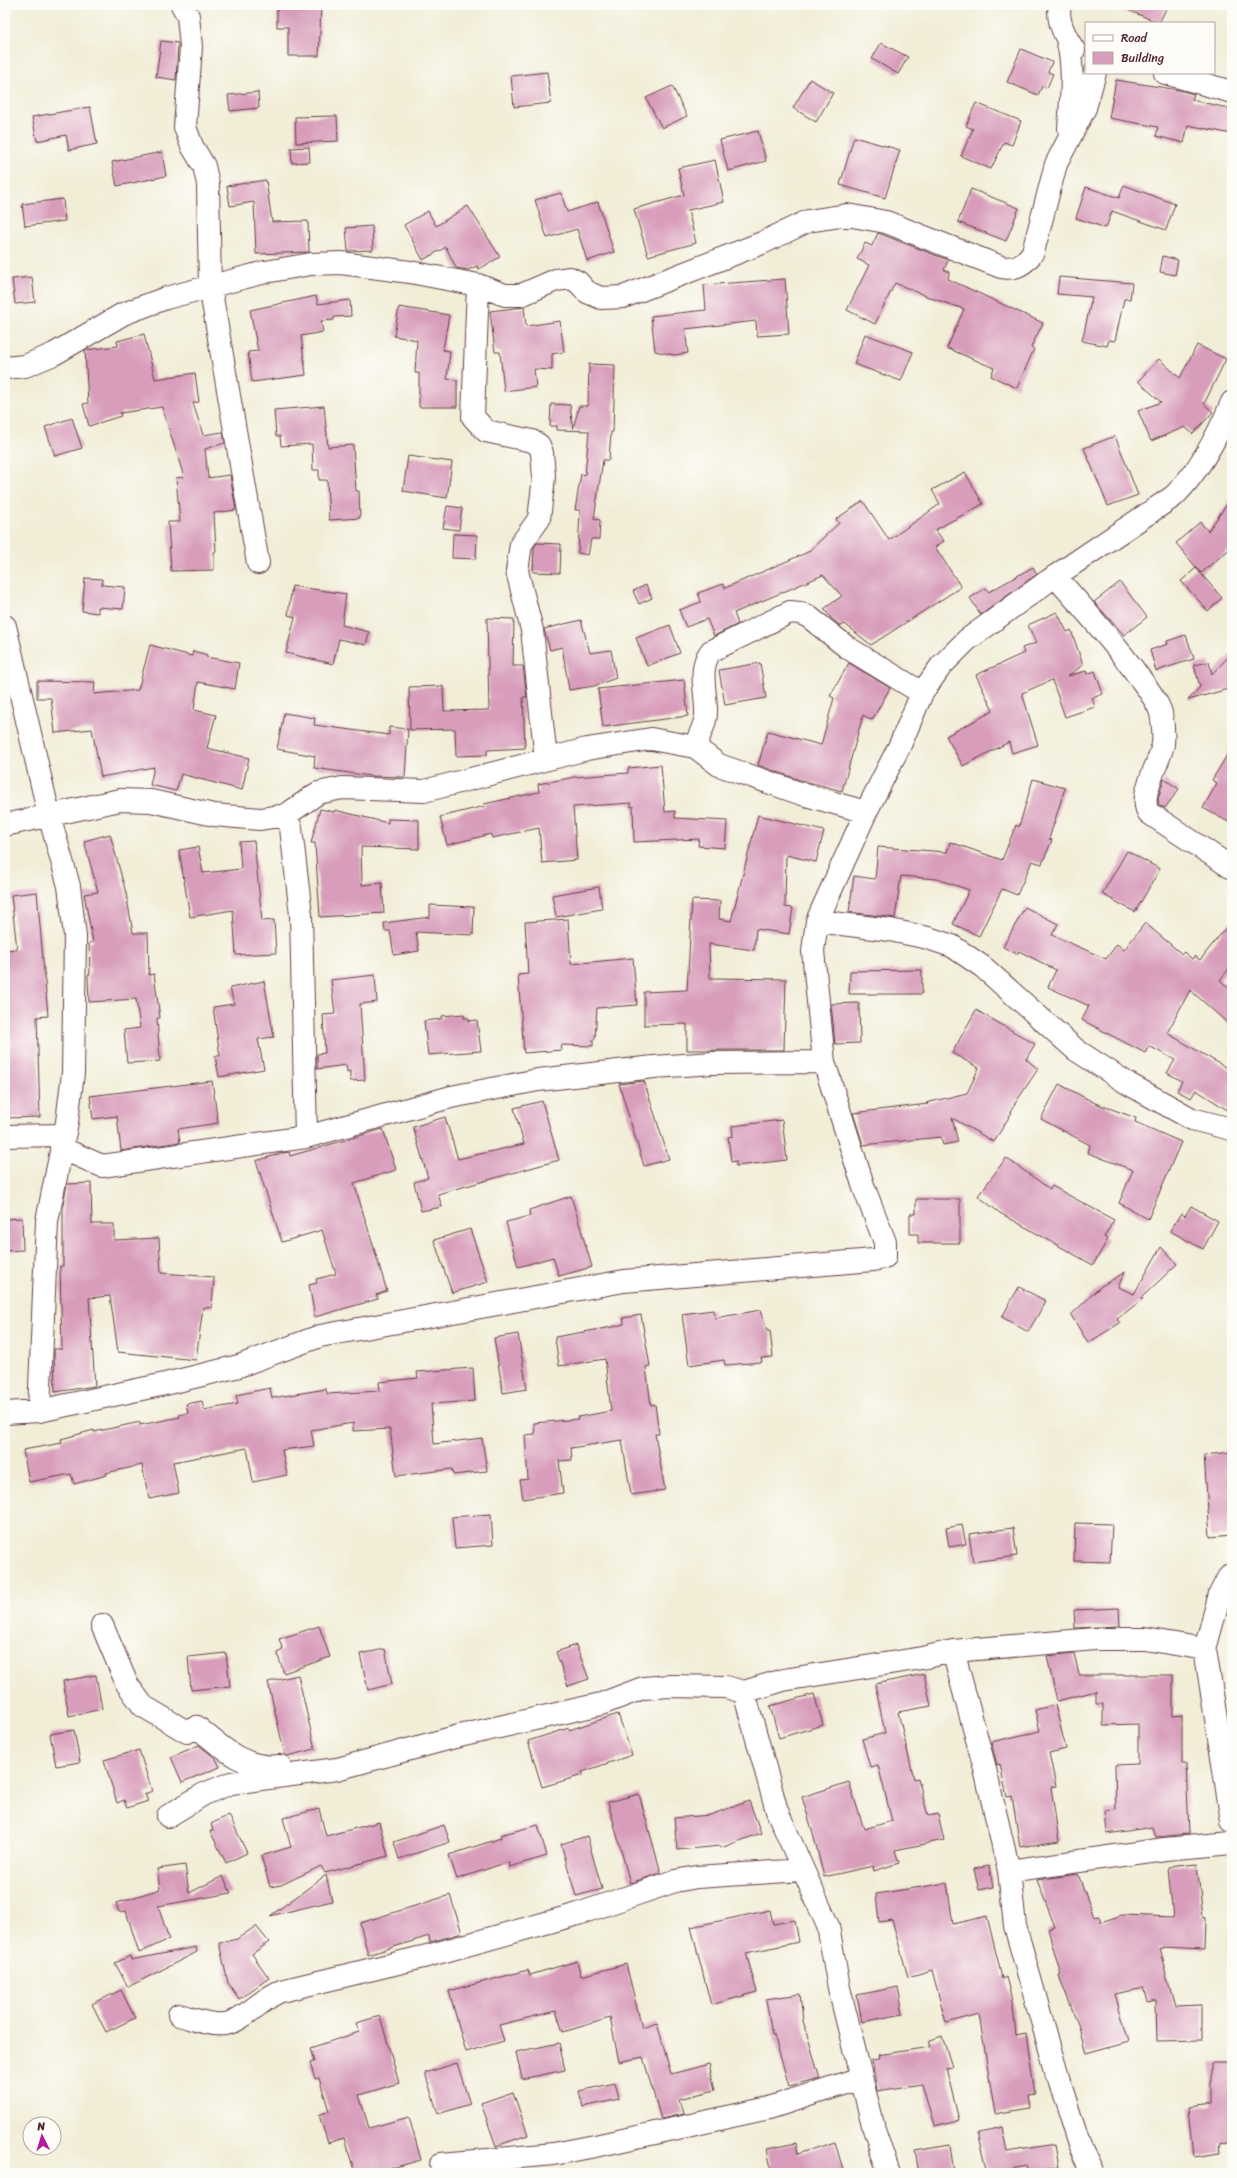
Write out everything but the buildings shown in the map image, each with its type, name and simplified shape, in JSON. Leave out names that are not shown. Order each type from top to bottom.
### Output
[{"type":"street","points":[[182,5],[188,16],[191,47],[184,127],[192,146],[204,166],[208,184],[210,286],[258,563]]},
{"type":"street","points":[[1060,5],[1061,25],[1067,39],[1076,54],[1085,58]]},
{"type":"street","points":[[1067,39],[1071,57],[1073,81],[1068,140]]},
{"type":"street","points":[[5,368],[25,366],[54,354],[123,314],[166,298],[273,271],[311,264],[341,263],[410,272],[478,285],[505,295],[521,295],[556,280],[570,278],[578,282],[587,292],[601,298],[623,297],[762,243],[808,221],[847,215],[886,222],[1001,267],[1015,267],[1024,263],[1033,252],[1056,164],[1085,108],[1095,74]]},
{"type":"street","points":[[1169,74],[1232,92]]},
{"type":"street","points":[[478,285],[473,417],[486,431],[532,441],[539,445],[542,453],[544,477],[539,519],[521,544],[517,571],[532,630],[546,758]]},
{"type":"street","points":[[5,1414],[39,1411],[239,1366],[320,1336],[624,1281],[873,1260],[884,1257],[886,1255],[885,1242],[864,1188],[824,1062],[813,951],[817,921],[866,812],[900,745],[922,693],[941,666],[967,640],[1055,576],[1174,496],[1186,485],[1209,449],[1232,402]]},
{"type":"street","points":[[1055,576],[1119,650],[1154,697],[1160,712],[1163,743],[1159,761],[1146,794],[1146,808],[1149,812],[1232,868]]},
{"type":"street","points":[[695,747],[706,716],[703,671],[705,658],[711,651],[790,612],[800,612],[809,617],[848,648],[922,693]]},
{"type":"street","points":[[5,626],[49,815],[69,886],[75,936],[73,1073],[47,1221],[39,1411]]},
{"type":"street","points":[[5,824],[120,800],[151,801],[214,815],[260,819],[286,815],[318,792],[342,788],[424,790],[546,758],[587,749],[651,739],[695,747],[719,765],[802,794],[866,812]]},
{"type":"street","points":[[286,815],[291,828],[301,915],[306,1137]]},
{"type":"street","points":[[817,921],[890,930],[928,938],[952,946],[983,968],[1076,1050],[1120,1079],[1192,1119],[1231,1129]]},
{"type":"street","points":[[5,1136],[62,1142],[102,1166],[306,1137],[451,1097],[538,1080],[654,1067],[713,1063],[824,1062]]},
{"type":"street","points":[[1231,1811],[1205,1649],[1220,1594],[1228,1578],[1232,1574]]},
{"type":"street","points":[[102,1626],[127,1684],[143,1706],[186,1732],[197,1727],[225,1751],[244,1762],[266,1768],[290,1765],[298,1774]]},
{"type":"street","points":[[168,1816],[204,1794],[231,1783],[337,1769],[455,1737],[601,1704],[643,1688],[669,1686],[725,1687],[744,1692],[783,1680],[922,1658],[953,1651],[1095,1639],[1145,1639],[1205,1649]]},
{"type":"street","points":[[953,1651],[984,1765],[1009,1871],[1015,1926],[1079,2144],[1093,2173]]},
{"type":"street","points":[[744,1692],[777,1810],[828,1926],[839,1988],[861,2078],[874,2129],[889,2173]]},
{"type":"street","points":[[1009,1871],[1165,1849],[1232,1843]]},
{"type":"street","points":[[179,2015],[212,2024],[225,2024],[235,2021],[271,1995],[281,1991],[427,1956],[578,1914],[675,1881],[698,1877],[803,1870]]},
{"type":"street","points":[[440,2164],[554,2154],[600,2145],[769,2108],[861,2078]]}]
